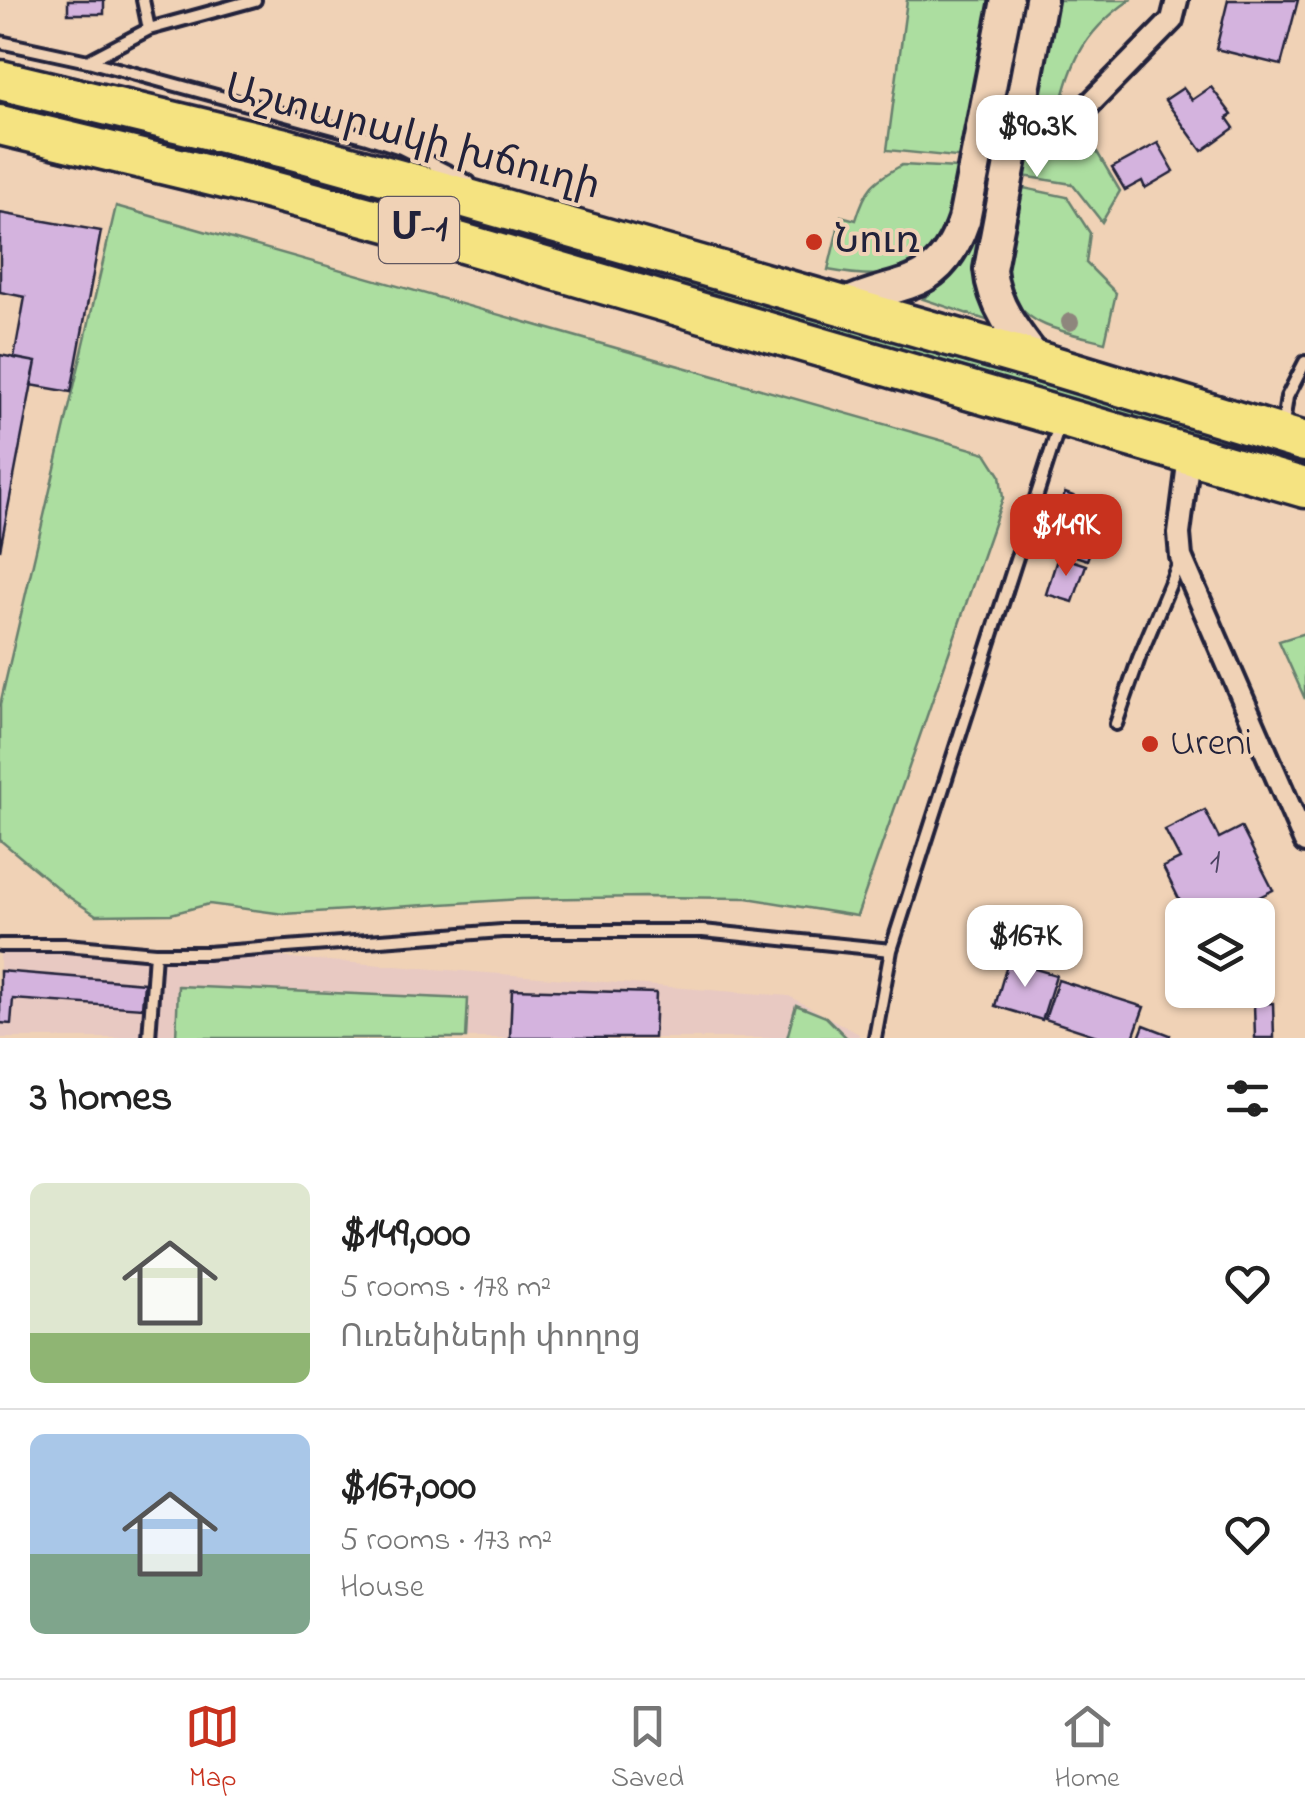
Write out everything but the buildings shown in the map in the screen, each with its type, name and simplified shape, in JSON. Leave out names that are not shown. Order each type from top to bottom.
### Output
[{"type":"highway","name":"Աշտարակի խճուղի","points":[[0,80],[286,148],[842,306]]},
{"type":"highway","name":"Մ-1","points":[[0,125],[240,182],[421,231],[1287,483]]},
{"type":"highway","points":[[421,231],[430,188]]},
{"type":"highway","name":"Մ-1","points":[[842,306],[1293,439]]},
{"type":"highway","points":[[1287,483],[1293,439]]},
{"type":"street","points":[[842,306],[927,275],[947,258],[956,243],[964,220],[1008,0]]},
{"type":"street","points":[[1037,362],[1004,316],[992,287],[990,269],[1041,0]]},
{"type":"street","points":[[1077,117],[1172,20],[1177,0]]},
{"type":"street","points":[[1188,456],[1178,534],[1181,557],[1305,842]]},
{"type":"lane","points":[[143,0],[149,29]]},
{"type":"lane","points":[[88,61],[149,29],[255,0]]},
{"type":"lane","points":[[0,42],[88,61],[401,148],[530,218]]},
{"type":"lane","points":[[1293,439],[1287,397],[1305,362]]},
{"type":"lane","points":[[875,1038],[892,950],[1062,417]]},
{"type":"lane","points":[[1116,724],[1181,557]]},
{"type":"lane","points":[[0,946],[66,945],[206,953],[539,931],[702,931],[892,950]]},
{"type":"lane","points":[[149,1038],[156,953]]},
{"type":"shaded area","points":[[0,936],[789,996],[859,1034],[858,1038],[0,1038]]},
{"type":"green space","points":[[907,0],[991,0],[965,158],[887,150]]},
{"type":"green space","points":[[1021,0],[1031,0],[1007,122],[997,120]]},
{"type":"green space","points":[[1055,0],[1130,0],[1086,41],[1065,89],[1055,130],[1097,152],[1120,191],[1102,222],[1072,184],[1017,175]]},
{"type":"green space","points":[[0,94],[405,195],[402,211],[0,112]]},
{"type":"green space","points":[[902,165],[957,168],[938,245],[915,266],[902,271],[873,275],[828,270],[841,216],[856,220],[872,186]]},
{"type":"green space","points":[[1019,187],[1067,197],[1090,233],[1086,263],[1116,293],[1105,342],[1045,325],[1026,314],[1014,300],[1006,265]]},
{"type":"green space","points":[[116,206],[986,453],[1000,475],[1003,498],[857,916],[747,898],[644,897],[521,899],[284,914],[209,904],[171,914],[96,915],[0,840],[0,705]]},
{"type":"green space","points":[[980,206],[984,211],[974,266],[977,290],[989,321],[923,299],[957,267]]},
{"type":"green space","points":[[469,215],[1252,441],[1248,457],[465,230]]},
{"type":"green space","points":[[1305,633],[1305,699],[1279,641]]},
{"type":"green space","points":[[178,986],[468,999],[466,1038],[176,1038]]},
{"type":"green space","points":[[796,1005],[826,1017],[847,1038],[787,1038]]},
{"type":"place","name":"Նուռ","points":[[814,242]]},
{"type":"place","name":"Ureni","points":[[1150,744]]}]
